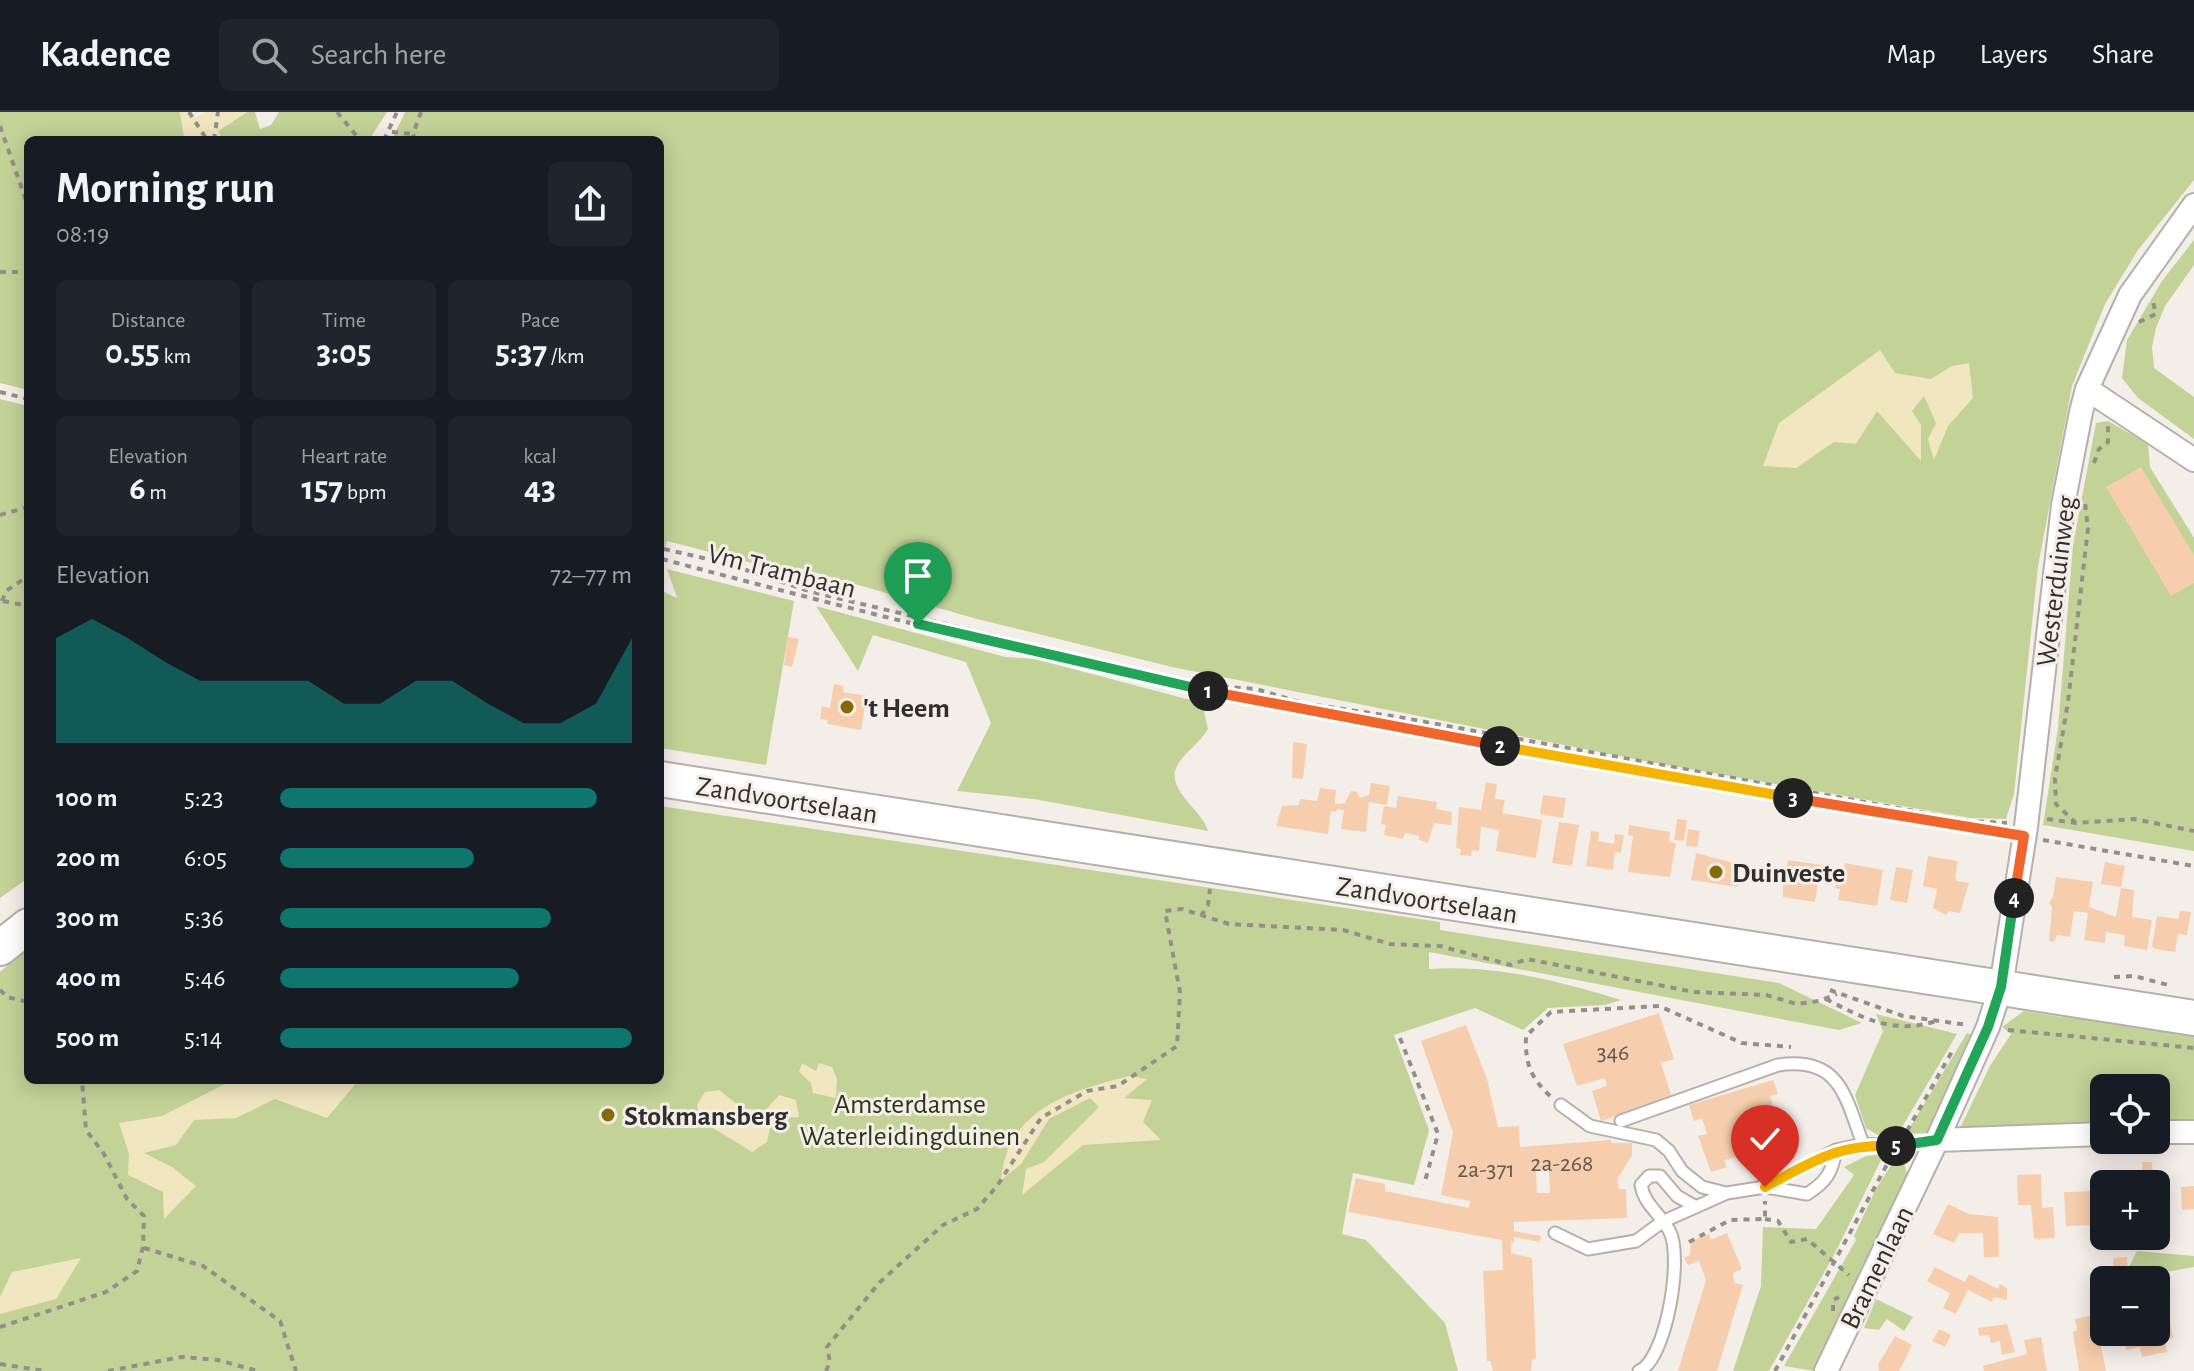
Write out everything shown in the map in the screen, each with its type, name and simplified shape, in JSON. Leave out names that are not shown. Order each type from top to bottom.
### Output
[{"type":"main road","name":"Zandvoortselaan","points":[[664,780],[2194,1018]]},
{"type":"main road","points":[[0,948],[24,929]]},
{"type":"street","name":"Westerduinweg","points":[[2001,987],[2025,828],[2063,505],[2087,389],[2130,295],[2194,205]]},
{"type":"street","points":[[2087,389],[2194,460]]},
{"type":"street","name":"Bramenlaan","points":[[1826,1371],[1937,1140],[1988,1027],[2001,987]]},
{"type":"street","points":[[2170,1132],[2194,1132]]},
{"type":"street","points":[[1937,1140],[2090,1135]]},
{"type":"lane","points":[[1621,1121],[1778,1065],[1801,1062],[1821,1069],[1840,1083],[1863,1144]]},
{"type":"lane","points":[[1561,1105],[1590,1126],[1656,1140],[1669,1151],[1682,1171],[1702,1187],[1727,1193]]},
{"type":"lane","points":[[1765,1187],[1836,1150],[1863,1144],[1898,1146],[1937,1140]]},
{"type":"lane","points":[[1555,1233],[1588,1249],[1636,1241],[1662,1222],[1727,1193],[1765,1187],[1807,1194],[1825,1183],[1833,1169],[1836,1150]]},
{"type":"lane","points":[[1639,1371],[1652,1359],[1675,1289],[1674,1250],[1670,1232],[1643,1196],[1641,1185],[1649,1176],[1660,1176],[1677,1196],[1696,1207]]},
{"type":"path","points":[[189,112],[204,136]]},
{"type":"path","points":[[215,136],[218,112]]},
{"type":"path","points":[[337,112],[357,136]]},
{"type":"path","points":[[387,136],[397,112]]},
{"type":"path","points":[[414,136],[421,112]]},
{"type":"path","points":[[0,126],[24,195]]},
{"type":"path","points":[[390,132],[409,136]]},
{"type":"path","points":[[0,272],[24,272]]},
{"type":"path","points":[[2130,327],[2156,314],[2150,290]]},
{"type":"path","points":[[0,392],[24,398]]},
{"type":"path","points":[[2090,473],[2099,449],[2108,442],[2111,403]]},
{"type":"path","points":[[2076,823],[2056,804],[2055,778],[2068,702],[2088,528],[2088,488]]},
{"type":"path","points":[[0,515],[24,508]]},
{"type":"path","points":[[664,549],[725,563],[812,592],[1200,685],[1256,689],[1302,703],[1398,717],[1969,821],[2025,828],[2194,866]]},
{"type":"path","name":"Vm Trambaan","points":[[664,560],[820,601],[1241,698],[1842,807],[2025,828]]},
{"type":"path","points":[[24,579],[6,591],[1,601],[24,605]]},
{"type":"path","points":[[2025,828],[2134,819],[2194,831]]},
{"type":"path","points":[[1201,916],[1208,905],[1211,883]]},
{"type":"path","points":[[826,1371],[830,1362],[827,1347],[879,1283],[943,1225],[977,1209],[997,1186],[1041,1118],[1087,1091],[1118,1086],[1177,1046],[1180,992],[1165,911],[1178,908],[1229,924],[1343,930],[1390,944],[1440,946],[1511,965],[1527,959],[1671,985],[1694,992],[1766,995],[1797,1004],[1826,999],[1839,993]]},
{"type":"path","points":[[0,990],[7,997],[24,1001]]},
{"type":"path","points":[[1826,999],[1871,1022],[1916,1028],[1939,1020]]},
{"type":"path","points":[[1561,1105],[1534,1079],[1525,1062],[1526,1036],[1551,1012],[1659,1006],[1742,1043],[1802,1048]]},
{"type":"path","points":[[1775,1371],[1877,1178],[1961,1035],[1963,1025]]},
{"type":"path","points":[[1400,1038],[1438,1134],[1424,1185]]},
{"type":"path","points":[[0,1327],[106,1292],[137,1271],[143,1247],[144,1216],[127,1199],[104,1154],[86,1130],[83,1084]]},
{"type":"path","points":[[1765,1187],[1765,1219]]},
{"type":"path","points":[[1674,1250],[1730,1220],[1778,1221],[1791,1242],[1807,1239],[1849,1275],[1849,1283]]},
{"type":"path","points":[[143,1247],[203,1266],[280,1321],[296,1371]]},
{"type":"path","points":[[1845,1291],[1831,1306],[1834,1313],[1850,1321]]},
{"type":"path","points":[[108,1371],[181,1357],[218,1360],[258,1371]]},
{"type":"path","points":[[0,1364],[45,1371]]},
{"type":"green space","points":[[0,112],[180,112],[184,136],[24,136],[24,389],[0,383]]},
{"type":"green space","points":[[247,112],[255,112],[260,129],[271,125],[279,112],[387,112],[372,136],[220,136],[218,131]]},
{"type":"green space","points":[[405,112],[2194,112],[2194,180],[2138,250],[2105,304],[2072,386],[2038,566],[2014,794],[2006,819],[1970,818],[1645,761],[1172,667],[977,619],[799,568],[763,566],[667,541],[664,551],[664,136],[394,136]]},
{"type":"green space","points":[[2194,240],[2194,265],[2165,306],[2152,347],[2154,368],[2194,397],[2194,439],[2138,398],[2122,378],[2127,340],[2162,281]]},
{"type":"green space","points":[[0,399],[24,405],[24,881],[0,898]]},
{"type":"green space","points":[[2108,421],[2148,444],[2150,467],[2194,538],[2194,851],[2043,825],[2058,728],[2073,545],[2096,423]]},
{"type":"green space","points":[[667,569],[794,601],[766,765],[664,749],[664,592],[677,598]]},
{"type":"green space","points":[[816,606],[1005,657],[1035,659],[1202,703],[1208,729],[1181,759],[1175,773],[1179,790],[1208,831],[1034,799],[957,791],[991,723],[966,662],[873,635],[858,671]]},
{"type":"green space","name":"Amsterdamse Waterleidingduinen","points":[[664,807],[1440,922],[1440,930],[1779,983],[1862,1023],[1839,1030],[1429,952],[1429,969],[1502,972],[1573,986],[1621,1000],[1605,1005],[1548,1008],[1523,1030],[1475,1008],[1394,1035],[1429,1130],[1414,1185],[1353,1173],[1342,1234],[1366,1240],[1445,1323],[1458,1371],[0,1371],[0,972],[24,951],[24,1084],[664,1084]]},
{"type":"green space","points":[[2024,1011],[2062,1017],[2108,1018],[2194,1032],[2194,1126],[2170,1127],[2170,1074],[2090,1074],[2090,1128],[1961,1126],[1990,1066],[2011,1034],[2002,1027]]},
{"type":"green space","points":[[1876,1014],[1957,1034],[1899,1132],[1878,1135],[1866,1128],[1855,1095],[1883,1031]]},
{"type":"green space","points":[[1967,1033],[1975,1037],[1932,1133],[1906,1134]]},
{"type":"green space","points":[[1884,1154],[1834,1255],[1769,1371],[1733,1371],[1761,1286],[1763,1227],[1816,1229],[1854,1175],[1844,1167],[1866,1156]]},
{"type":"green space","points":[[1897,1156],[1904,1163],[1909,1181],[1814,1371],[1784,1366],[1856,1240],[1854,1236],[1876,1189]]},
{"type":"green space","points":[[2137,1251],[2194,1256],[2194,1267],[2170,1271],[2170,1266],[2129,1266]]},
{"type":"green space","points":[[1876,1299],[1913,1317],[1904,1331],[1887,1319],[1879,1330],[1864,1328]]},
{"type":"sand","points":[[180,112],[191,112],[196,117],[205,112],[247,112],[218,131],[220,136],[184,136]]},
{"type":"sand","points":[[1880,350],[1895,373],[1931,379],[1952,366],[1969,363],[1973,398],[1948,426],[1934,460],[1928,439],[1936,423],[1924,396],[1912,411],[1921,425],[1921,461],[1877,411],[1856,444],[1834,442],[1796,468],[1763,466],[1779,423]]},
{"type":"sand","points":[[802,1063],[816,1071],[819,1063],[832,1067],[837,1079],[836,1098],[813,1093],[811,1083],[799,1072]]},
{"type":"sand","points":[[1129,1076],[1147,1079],[1124,1098],[1152,1100],[1143,1122],[1161,1140],[1083,1145],[1022,1195],[1026,1169],[1044,1162],[1099,1107],[1090,1098],[1049,1119],[1021,1164],[1001,1180],[1006,1156],[1015,1136],[1029,1120],[1065,1097]]},
{"type":"sand","points":[[225,1084],[355,1084],[327,1118],[275,1099],[236,1118],[194,1120],[176,1145],[144,1153],[172,1167],[196,1186],[164,1219],[163,1192],[128,1175],[129,1154],[119,1123],[162,1116]]},
{"type":"sand","points":[[719,1090],[742,1108],[765,1111],[779,1095],[796,1100],[799,1117],[772,1119],[767,1142],[752,1152],[700,1120],[697,1105],[705,1092]]},
{"type":"sand","points":[[81,1258],[56,1299],[0,1314],[0,1297],[12,1272]]},
{"type":"building","points":[[2141,467],[2194,555],[2194,583],[2171,596],[2106,487]]},
{"type":"building","points":[[788,637],[799,639],[792,667],[784,665]]},
{"type":"building","name":"'t Heem","points":[[834,684],[843,686],[843,692],[867,696],[861,730],[827,724],[828,720],[820,719],[822,706],[830,708]]},
{"type":"building","points":[[1293,742],[1307,744],[1303,779],[1292,778]]},
{"type":"building","points":[[1486,782],[1497,784],[1495,799],[1505,800],[1502,813],[1542,820],[1536,858],[1496,851],[1499,830],[1481,827],[1479,851],[1472,850],[1471,856],[1460,855],[1461,849],[1456,848],[1459,807],[1481,810]]},
{"type":"building","points":[[1371,783],[1390,786],[1387,805],[1369,802],[1366,832],[1341,829],[1344,810],[1337,809],[1336,812],[1331,811],[1328,834],[1276,826],[1282,806],[1299,805],[1300,799],[1317,801],[1320,788],[1336,790],[1335,803],[1338,804],[1345,803],[1351,791],[1357,792],[1360,798],[1369,795]]},
{"type":"building","points":[[1543,795],[1566,798],[1563,818],[1540,814]]},
{"type":"building","points":[[1398,796],[1437,802],[1436,809],[1452,812],[1451,825],[1434,823],[1428,843],[1419,840],[1419,836],[1405,833],[1403,839],[1384,835],[1386,825],[1381,824],[1384,806],[1396,808]]},
{"type":"building","points":[[1677,819],[1687,820],[1684,841],[1674,840]]},
{"type":"building","points":[[1559,822],[1579,825],[1572,866],[1552,863]]},
{"type":"building","points":[[1629,825],[1670,832],[1669,842],[1676,843],[1670,877],[1628,872],[1633,836],[1628,835]]},
{"type":"building","points":[[1688,829],[1700,831],[1697,847],[1686,846]]},
{"type":"building","points":[[1591,831],[1599,832],[1598,841],[1614,844],[1615,834],[1624,835],[1621,853],[1615,852],[1613,870],[1586,866]]},
{"type":"building","name":"Duinveste","points":[[1696,853],[1741,865],[1738,887],[1691,880]]},
{"type":"building","points":[[1928,856],[1958,861],[1957,881],[1969,883],[1960,913],[1949,911],[1946,915],[1933,908],[1937,889],[1923,886]]},
{"type":"building","points":[[1788,860],[1821,865],[1815,902],[1783,897],[1783,872],[1786,872]]},
{"type":"building","points":[[2105,862],[2125,866],[2121,887],[2101,884]]},
{"type":"building","points":[[1845,863],[1883,870],[1877,906],[1838,900],[1840,889],[1835,888],[1839,868],[1844,869]]},
{"type":"building","points":[[1896,867],[1913,870],[1907,903],[1890,900]]},
{"type":"building","points":[[2056,877],[2093,882],[2089,907],[2116,917],[2121,888],[2134,890],[2132,917],[2152,920],[2147,950],[2124,946],[2125,935],[2106,932],[2105,943],[2084,940],[2088,913],[2074,911],[2070,937],[2057,935],[2054,942],[2049,941],[2052,908],[2049,903]]},
{"type":"building","points":[[2180,911],[2191,912],[2187,935],[2178,934],[2175,952],[2155,949],[2152,946],[2157,916],[2178,919]]},
{"type":"building","points":[[1659,1013],[1674,1059],[1661,1063],[1672,1098],[1601,1121],[1592,1091],[1607,1086],[1605,1078],[1577,1086],[1563,1044]]},
{"type":"building","points":[[1466,1025],[1487,1079],[1498,1127],[1519,1126],[1520,1147],[1611,1140],[1611,1143],[1632,1143],[1632,1155],[1617,1180],[1619,1189],[1626,1189],[1627,1218],[1514,1222],[1514,1231],[1541,1236],[1540,1242],[1514,1237],[1514,1243],[1511,1242],[1511,1253],[1532,1258],[1536,1359],[1532,1359],[1531,1371],[1493,1371],[1490,1361],[1487,1361],[1483,1271],[1503,1270],[1502,1240],[1348,1212],[1356,1178],[1385,1184],[1385,1191],[1469,1208],[1470,1201],[1441,1195],[1453,1133],[1421,1041]],"holes":[[[1549,1169],[1550,1193],[1537,1193],[1536,1170]]]},
{"type":"building","points":[[1773,1080],[1778,1094],[1770,1096],[1775,1113],[1784,1110],[1794,1146],[1778,1151],[1775,1144],[1758,1149],[1760,1156],[1742,1162],[1740,1156],[1724,1160],[1727,1167],[1711,1172],[1698,1136],[1707,1134],[1702,1118],[1694,1121],[1689,1105]]},
{"type":"building","points":[[2142,1162],[2152,1162],[2152,1170],[2142,1170]]},
{"type":"building","points":[[2041,1174],[2042,1208],[2053,1207],[2055,1238],[2034,1239],[2031,1205],[2018,1205],[2017,1175]]},
{"type":"building","points":[[2194,1186],[2194,1209],[2182,1210],[2181,1187]]},
{"type":"building","points":[[2090,1191],[2090,1225],[2066,1226],[2064,1192]]},
{"type":"building","points":[[1948,1204],[1969,1214],[1998,1217],[1999,1257],[1984,1257],[1983,1233],[1959,1233],[1954,1243],[1933,1234]]},
{"type":"building","points":[[1727,1233],[1742,1269],[1733,1273],[1734,1283],[1743,1285],[1717,1371],[1678,1371],[1706,1280],[1699,1261],[1688,1265],[1684,1258],[1690,1255],[1691,1241],[1709,1234],[1711,1240]]},
{"type":"building","points":[[2127,1257],[2128,1266],[2114,1266],[2113,1258]]},
{"type":"building","points":[[1935,1267],[1965,1282],[1969,1274],[1998,1289],[2000,1284],[2007,1288],[2007,1300],[1994,1297],[1992,1302],[1968,1290],[1956,1314],[1943,1308],[1950,1293],[1927,1281]]},
{"type":"building","points":[[2090,1316],[2090,1346],[2101,1346],[2106,1371],[2079,1371],[2073,1332],[2077,1330],[2075,1319]]},
{"type":"building","points":[[2007,1324],[2015,1352],[2002,1355],[2000,1341],[1991,1343],[1989,1335],[1979,1336],[1978,1328]]},
{"type":"building","points":[[1939,1329],[1951,1335],[1945,1347],[1932,1341]]},
{"type":"building","points":[[1895,1336],[1912,1345],[1899,1371],[1879,1371],[1878,1365]]},
{"type":"building","points":[[2041,1337],[2047,1371],[1984,1371],[1983,1366],[2027,1354],[2024,1340]]},
{"type":"building","points":[[2125,1346],[2166,1346],[2167,1352],[2142,1357],[2140,1347],[2126,1350]]},
{"type":"place","name":"'t Heem","points":[[847,707]]},
{"type":"place","name":"Duinveste","points":[[1716,872]]},
{"type":"place","name":"Stokmansberg","points":[[608,1115]]},
{"type":"route","points":[[918,624],[1145,678],[1281,706],[1842,807],[2024,836],[2001,987],[1988,1027],[1937,1140],[1898,1146],[1863,1144],[1836,1150],[1765,1187]]}]
